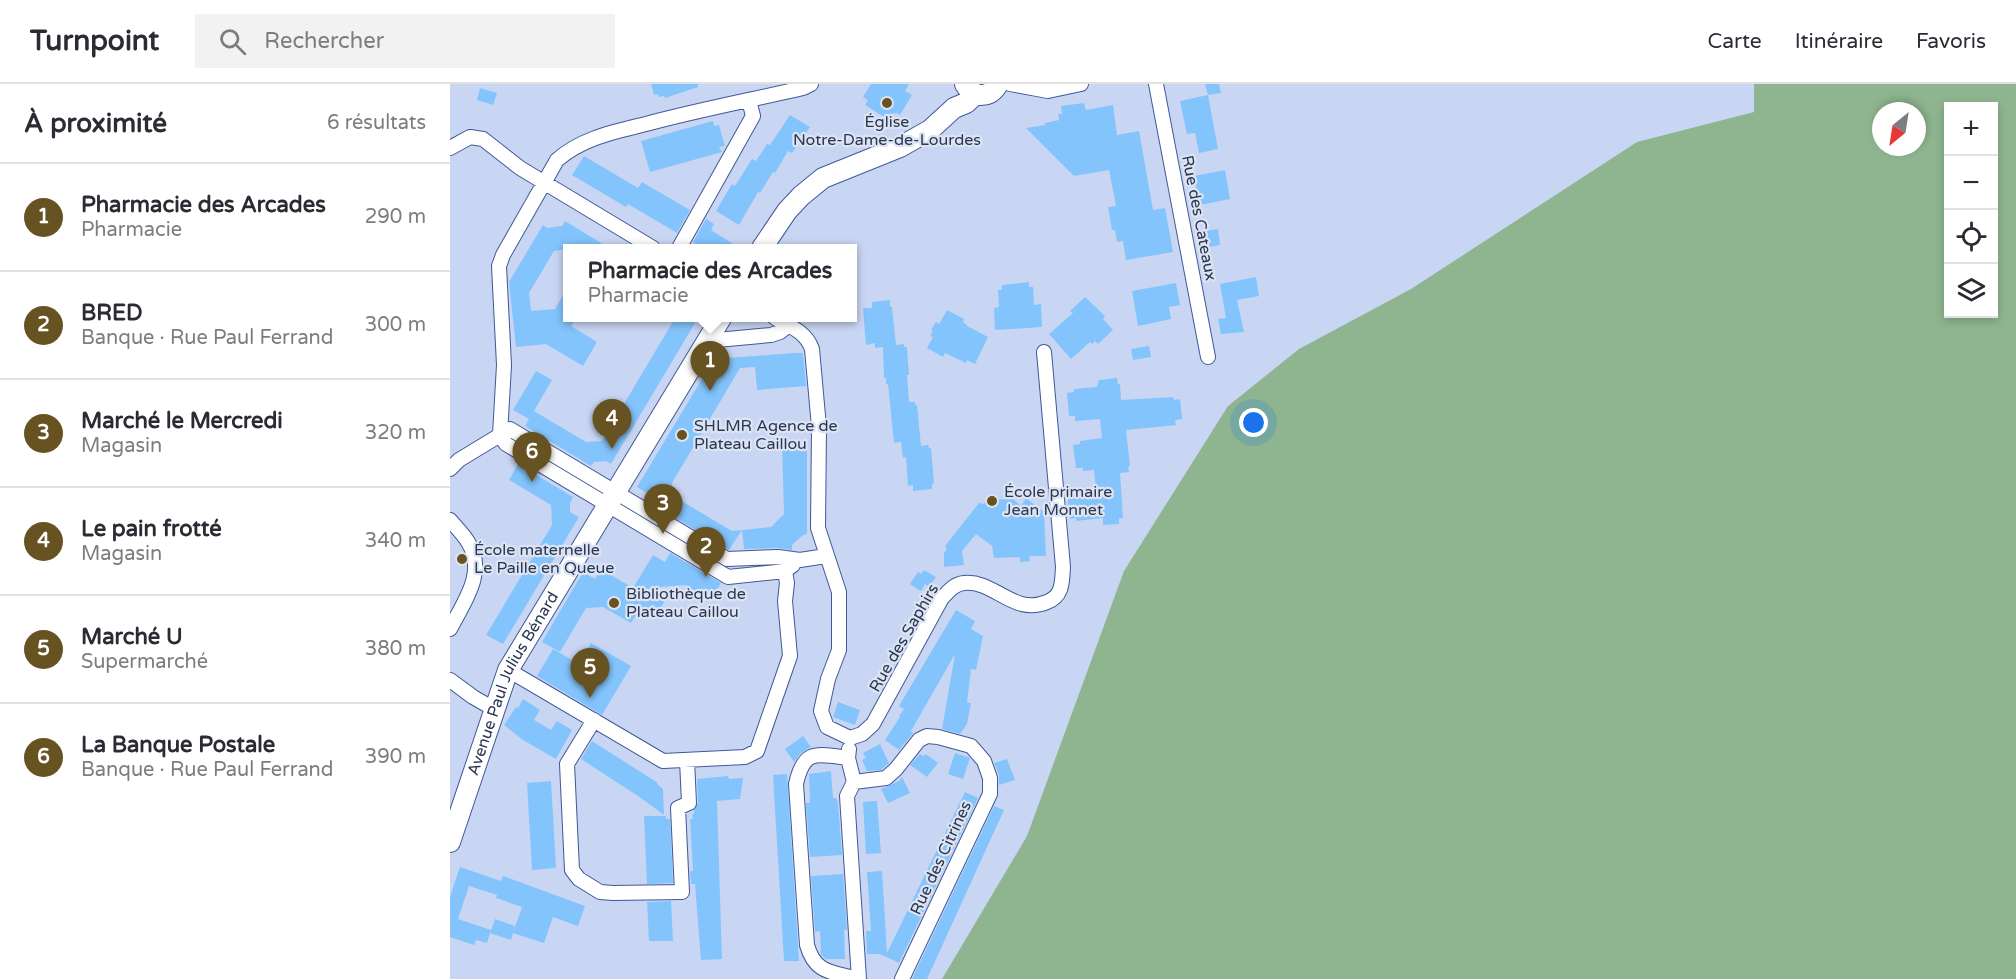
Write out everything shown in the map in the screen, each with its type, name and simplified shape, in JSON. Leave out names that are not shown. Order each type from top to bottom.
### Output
[{"type":"main road","points":[[765,244],[787,211],[823,178],[900,147],[930,130],[979,88]]},
{"type":"main road","name":"Avenue Paul Julius Bénard","points":[[450,842],[508,670],[718,322]]},
{"type":"street","points":[[811,84],[803,88],[674,117],[580,143],[557,160],[503,255],[499,267],[504,365],[500,435],[506,444],[727,559],[778,556],[800,560],[826,556]]},
{"type":"street","points":[[1010,84],[1048,90],[1081,84]]},
{"type":"street","name":"Rue des Cateaux","points":[[1156,84],[1208,357]]},
{"type":"street","points":[[979,88],[1030,87]]},
{"type":"street","points":[[682,244],[753,116],[749,100]]},
{"type":"street","points":[[450,148],[470,137],[483,139],[520,168],[645,244]]},
{"type":"street","points":[[782,322],[803,334],[812,349],[819,427],[818,528],[839,592],[839,650],[828,679],[821,711],[827,727],[850,738],[849,758],[854,782],[847,796],[859,979],[820,969],[811,959],[807,945],[796,784],[799,769],[805,760],[815,755],[849,758]]},
{"type":"street","points":[[706,341],[771,335],[789,326]]},
{"type":"street","name":"Rue des Saphirs","points":[[850,738],[862,734],[873,724],[942,598],[953,586],[964,583],[979,585],[1019,604],[1035,607],[1052,600],[1061,590],[1063,567],[1044,352]]},
{"type":"street","points":[[450,469],[459,460],[500,435]]},
{"type":"street","points":[[612,499],[728,577],[785,571],[800,560]]},
{"type":"street","points":[[450,520],[468,541],[473,553],[475,576],[471,589],[450,629]]},
{"type":"street","points":[[728,577],[734,560]]},
{"type":"street","points":[[508,670],[663,761],[745,757],[757,751],[790,656],[785,571]]},
{"type":"street","points":[[450,680],[494,709]]},
{"type":"street","points":[[594,720],[567,764],[572,870],[579,879],[600,892],[682,892],[678,808],[689,803],[687,760]]},
{"type":"street","name":"Rue des Citrines","points":[[854,782],[886,778],[919,740],[927,736],[971,746],[984,761],[990,778],[990,794],[902,979]]},
{"type":"green space","points":[[1754,84],[2016,84],[2016,979],[942,979],[1027,836],[1124,571],[1228,406],[1299,349],[1411,289],[1637,142],[1754,112]]},
{"type":"building","points":[[651,84],[698,84],[698,87],[665,98],[664,96],[659,97],[658,94],[654,95]]},
{"type":"building","name":"Église Notre-Dame-de-Lourdes","points":[[871,84],[909,84],[905,91],[912,95],[900,115],[897,113],[884,117],[865,105],[868,100],[863,97]]},
{"type":"building","points":[[1205,84],[1219,84],[1221,93],[1208,95]]},
{"type":"building","points":[[480,88],[497,93],[493,105],[477,100]]},
{"type":"building","points":[[1208,95],[1218,149],[1199,153],[1195,133],[1187,134],[1180,101]]},
{"type":"building","points":[[1084,103],[1086,110],[1113,105],[1117,135],[1139,131],[1153,210],[1165,208],[1173,252],[1126,260],[1123,241],[1117,242],[1115,230],[1112,230],[1108,207],[1116,206],[1109,170],[1074,176],[1026,128],[1059,120],[1058,114],[1062,114],[1061,106]]},
{"type":"building","points":[[790,115],[810,127],[792,153],[788,151],[760,193],[758,192],[739,225],[716,211],[732,184],[735,186],[752,159],[756,161],[767,144],[770,145]]},
{"type":"building","points":[[713,121],[714,126],[719,125],[725,146],[719,147],[722,152],[650,172],[641,141]]},
{"type":"building","points":[[584,156],[638,188],[642,182],[690,210],[677,233],[628,204],[626,207],[572,175]]},
{"type":"building","points":[[1225,170],[1230,199],[1200,205],[1194,176]]},
{"type":"building","points":[[706,219],[714,224],[711,230],[733,244],[696,244],[693,242]]},
{"type":"building","points":[[565,221],[603,244],[563,244],[563,250],[554,251],[529,293],[531,311],[555,309],[563,295],[563,322],[574,322],[571,326],[597,342],[583,366],[546,344],[516,347],[509,282],[543,225],[547,228],[562,226]]},
{"type":"building","points":[[1218,229],[1220,245],[1204,248],[1200,232]]},
{"type":"building","points":[[1256,277],[1259,296],[1237,300],[1244,332],[1221,334],[1218,319],[1226,318],[1220,284]]},
{"type":"building","points":[[1029,282],[1029,287],[1033,287],[1034,305],[1041,304],[1042,327],[995,330],[994,308],[999,307],[998,290],[1002,290],[1002,285]]},
{"type":"building","points":[[1176,283],[1180,305],[1169,307],[1171,319],[1138,326],[1132,291]]},
{"type":"building","points":[[1085,297],[1105,316],[1103,319],[1113,330],[1098,344],[1095,341],[1092,344],[1090,342],[1071,359],[1049,334],[1073,313],[1070,311]]},
{"type":"building","points":[[890,300],[896,345],[904,344],[904,347],[907,347],[909,402],[915,402],[917,405],[921,446],[928,445],[931,448],[934,483],[932,489],[913,491],[913,485],[908,486],[906,457],[903,458],[901,442],[894,443],[888,384],[884,378],[883,347],[875,348],[875,343],[866,345],[863,308],[872,308],[872,302]]},
{"type":"building","points":[[947,310],[964,319],[963,322],[967,326],[988,337],[975,364],[967,360],[966,363],[945,353],[943,357],[927,348],[933,337],[930,336],[933,331],[931,330],[936,322],[939,324]]},
{"type":"building","points":[[673,322],[696,322],[611,464],[606,461],[594,462],[591,466],[525,426],[529,419],[513,410],[536,371],[552,380],[534,411],[586,442],[602,441]]},
{"type":"building","points":[[1149,346],[1151,357],[1133,360],[1131,349]]},
{"type":"building","points":[[803,353],[806,386],[757,390],[755,367],[740,368],[672,483],[673,496],[732,531],[771,527],[784,514],[782,443],[807,441],[807,534],[792,545],[792,550],[744,549],[742,530],[729,550],[644,499],[647,493],[637,487],[714,359]]},
{"type":"building","points":[[1117,378],[1120,384],[1121,400],[1173,397],[1174,400],[1180,399],[1182,419],[1175,420],[1176,425],[1126,430],[1130,466],[1128,467],[1129,472],[1120,473],[1123,518],[1119,518],[1119,524],[1103,525],[1103,518],[1076,521],[1076,518],[1070,519],[1067,494],[1073,491],[1096,489],[1094,470],[1083,471],[1083,468],[1076,468],[1073,445],[1080,444],[1080,441],[1102,438],[1100,419],[1075,421],[1075,416],[1069,416],[1067,393],[1074,392],[1074,389],[1097,387],[1099,380]]},
{"type":"building","points":[[518,464],[573,497],[570,512],[579,517],[503,644],[486,635],[552,525],[551,505],[509,480]]},
{"type":"building","points":[[1026,498],[1044,512],[1046,556],[1029,556],[1030,561],[1020,562],[1020,557],[994,558],[992,546],[976,534],[962,551],[964,565],[944,567],[944,552],[947,550],[945,546],[979,503],[984,504],[986,500],[1013,499],[1021,506]]},
{"type":"building","name":"Bibliothèque de Plateau Caillou","points":[[670,553],[721,583],[711,600],[685,585],[648,588],[666,599],[655,617],[649,614],[646,619],[637,614],[631,623],[603,607],[586,608],[560,652],[542,642],[583,572],[595,579],[601,569],[633,588],[653,555],[665,562]]},
{"type":"building","points":[[924,570],[936,577],[929,587],[925,584],[921,591],[910,584],[918,572],[921,574]]},
{"type":"building","points":[[956,610],[975,621],[971,629],[983,636],[976,670],[971,669],[967,703],[971,703],[967,724],[960,734],[942,729],[955,654],[911,731],[913,733],[899,750],[885,740],[904,709],[899,706]]},
{"type":"building","points":[[591,643],[631,666],[602,715],[537,676],[553,649],[579,664]]},
{"type":"building","points":[[523,699],[540,710],[534,720],[551,730],[557,721],[572,730],[556,759],[523,740],[504,725]]},
{"type":"building","points":[[838,702],[860,710],[855,725],[833,717]]},
{"type":"building","points":[[803,736],[811,747],[801,753],[794,762],[785,749]]},
{"type":"building","points":[[592,741],[658,783],[663,789],[664,815],[581,759]]},
{"type":"building","points":[[880,744],[889,763],[881,770],[867,771],[862,760],[866,758],[863,753]]},
{"type":"building","points":[[955,753],[970,758],[963,779],[948,774]]},
{"type":"building","points":[[920,754],[923,756],[926,754],[938,763],[927,777],[910,765]]},
{"type":"building","points":[[1007,759],[1015,780],[999,785],[999,775],[994,763]]},
{"type":"building","points":[[831,771],[833,798],[836,798],[838,803],[842,855],[810,857],[806,803],[810,803],[809,774]]},
{"type":"building","points":[[787,774],[799,961],[784,961],[773,775]]},
{"type":"building","points":[[728,776],[729,779],[743,778],[740,799],[717,801],[722,959],[701,960],[695,884],[691,884],[690,871],[693,871],[690,819],[693,819],[692,814],[698,803],[697,779]]},
{"type":"building","points":[[902,777],[910,793],[888,803],[881,789],[899,781]]},
{"type":"building","points":[[551,781],[556,868],[532,870],[527,783]]},
{"type":"building","points":[[965,792],[978,798],[899,963],[880,954],[867,954],[866,931],[871,931],[867,872],[882,871],[887,953]]},
{"type":"building","points":[[877,801],[881,853],[866,854],[863,802]]},
{"type":"building","points":[[994,806],[1004,810],[927,979],[912,979]]},
{"type":"building","points":[[644,816],[666,816],[666,819],[670,819],[673,883],[647,884]]},
{"type":"building","points":[[460,867],[501,881],[503,876],[585,906],[578,926],[553,917],[544,943],[513,933],[522,907],[496,898],[497,895],[469,886],[458,919],[491,930],[487,943],[476,940],[474,945],[450,937],[450,897]]},
{"type":"building","points":[[843,874],[847,930],[844,930],[845,959],[826,959],[821,955],[820,931],[815,932],[811,876]]},
{"type":"building","points":[[671,901],[673,941],[649,941],[647,902]]},
{"type":"building","points":[[495,919],[515,926],[511,940],[490,933]]},
{"type":"place","name":"Église Notre-Dame-de-Lourdes","points":[[887,103]]},
{"type":"place","name":"Pharmacie des Arcades","points":[[710,391]]},
{"type":"place","name":"SHLMR Agence de Plateau Caillou","points":[[682,435]]},
{"type":"place","name":"Le pain frotté","points":[[612,449]]},
{"type":"place","name":"La Banque Postale","points":[[532,482]]},
{"type":"place","name":"École primaire Jean Monnet","points":[[992,501]]},
{"type":"place","name":"Marché le Mercredi","points":[[663,534]]},
{"type":"place","name":"École maternelle Le Paille en Queue","points":[[462,559]]},
{"type":"place","name":"BRED","points":[[706,577]]},
{"type":"place","name":"Bibliothèque de Plateau Caillou","points":[[614,603]]},
{"type":"place","name":"Marché U","points":[[590,698]]}]
